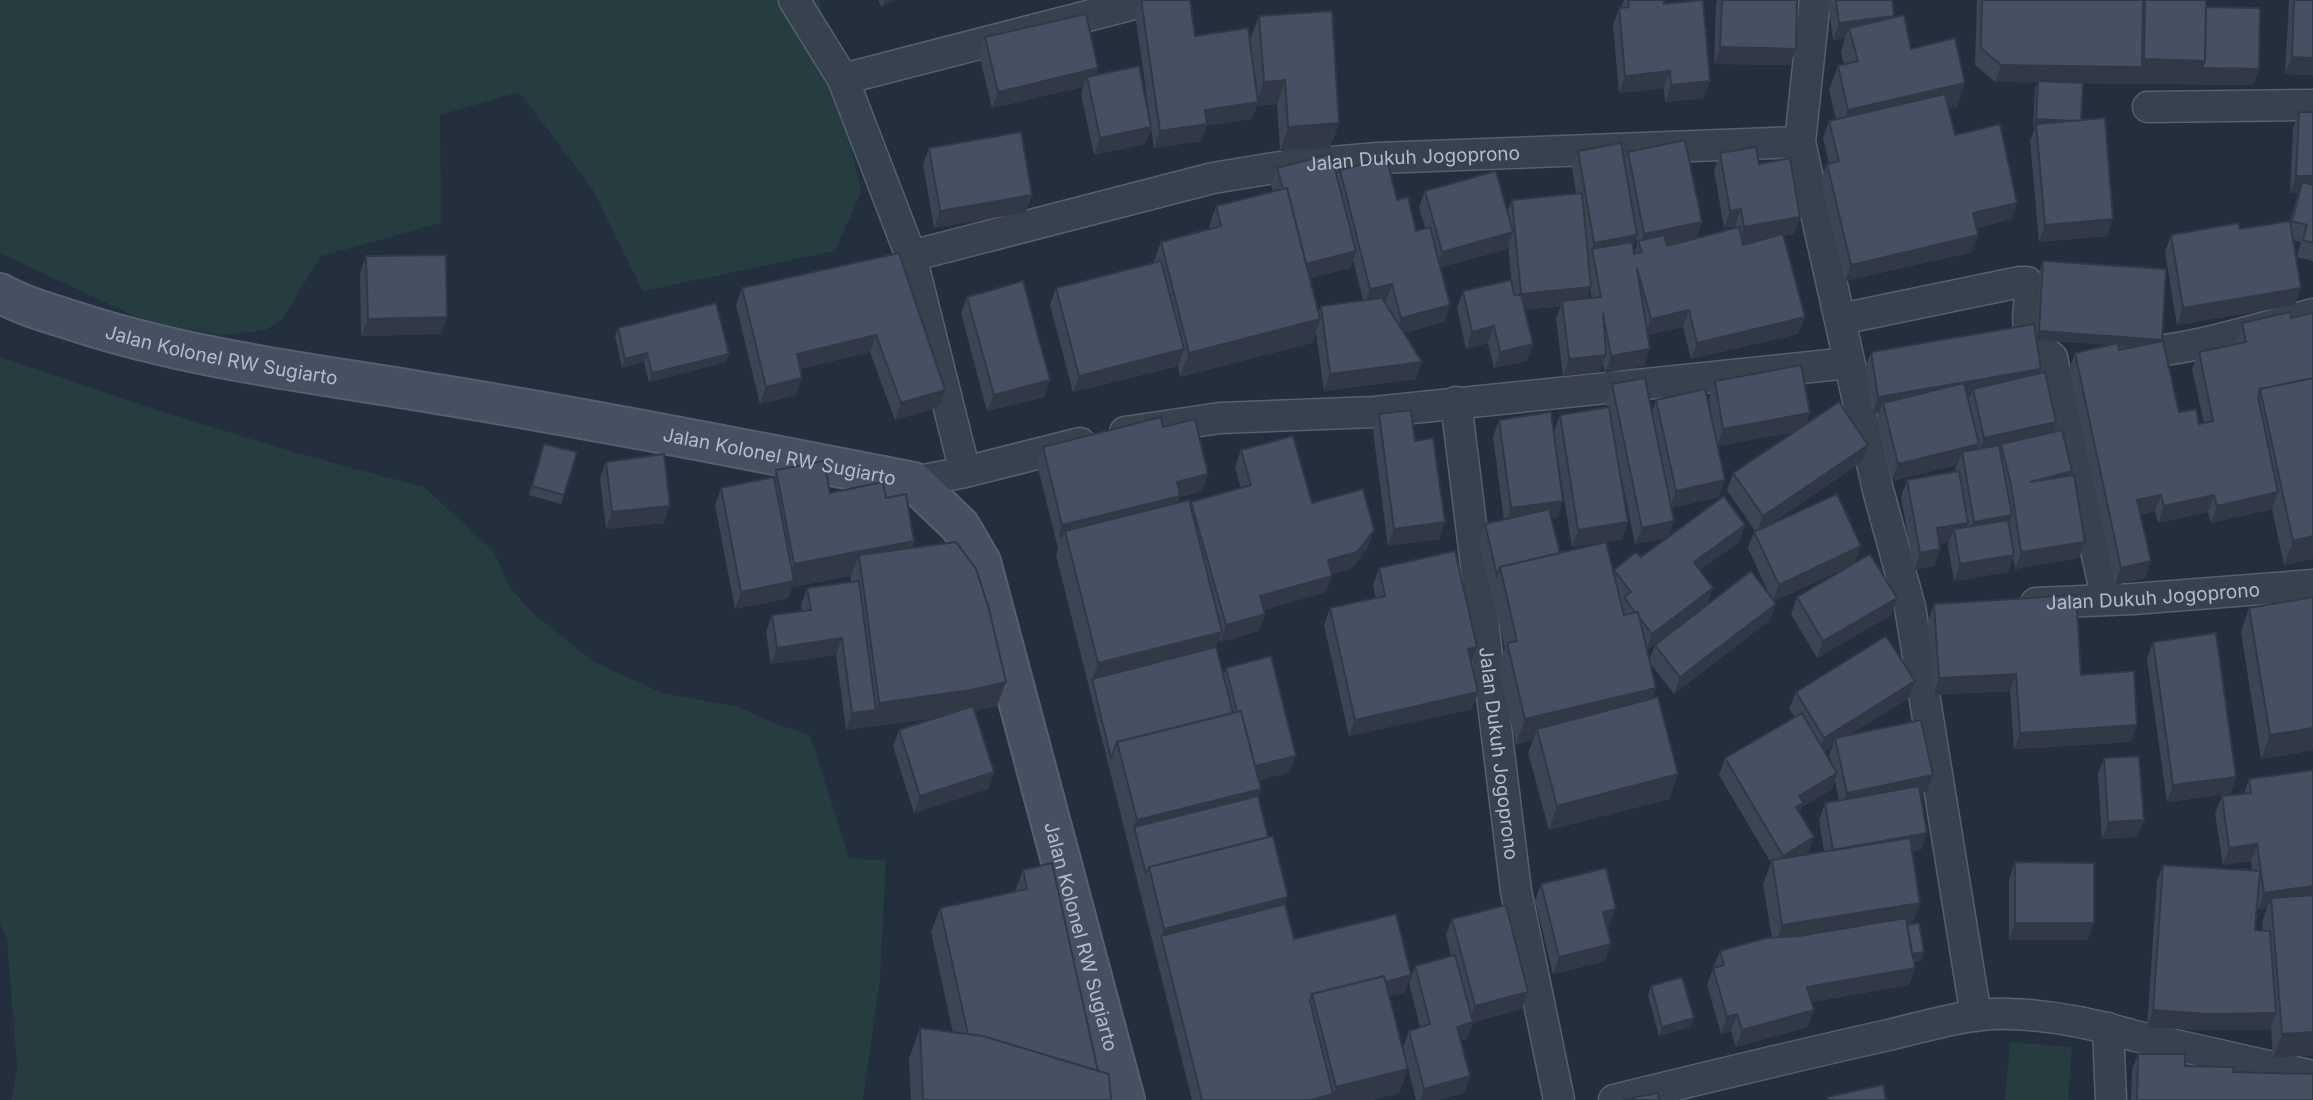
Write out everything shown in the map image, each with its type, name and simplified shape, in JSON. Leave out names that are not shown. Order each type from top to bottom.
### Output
[{"type":"main road","name":"Jalan Kolonel RW Sugiarto","points":[[0,293],[14,301],[65,318],[158,345],[503,405],[914,482],[960,526],[981,562],[1125,1100]]},
{"type":"street","points":[[793,0],[843,79],[911,256],[965,472]]},
{"type":"street","points":[[1815,0],[1800,142],[1878,490],[1923,606],[1976,1016]]},
{"type":"street","points":[[843,79],[1134,4]]},
{"type":"street","points":[[2148,107],[2313,105]]},
{"type":"street","name":"Jalan Dukuh Jogoprono","points":[[911,256],[1213,178],[1286,166],[1378,158],[1800,142]]},
{"type":"street","points":[[1841,319],[2027,282],[2031,286],[2027,329],[2037,345],[2077,357],[2164,352],[2313,314]]},
{"type":"street","points":[[2077,357],[2107,599]]},
{"type":"street","points":[[914,482],[965,472],[1130,430],[1220,418],[1374,412],[1849,363]]},
{"type":"street","name":"Jalan Dukuh Jogoprono","points":[[1456,402],[1516,891],[1559,1100]]},
{"type":"street","name":"Jalan Dukuh Jogoprono","points":[[2002,604],[2133,599],[2313,585]]},
{"type":"street","points":[[1614,1100],[1845,1044],[1976,1016],[2008,1013],[2047,1016],[2108,1028],[2313,1076]]},
{"type":"street","points":[[2108,1028],[2111,1100]]},
{"type":"green space","points":[[0,0],[819,0],[861,192],[835,251],[643,291],[592,188],[519,92],[440,115],[441,223],[321,256],[282,319],[266,330],[224,335],[149,323],[0,253]]},
{"type":"green space","points":[[0,357],[156,410],[300,454],[424,487],[494,552],[510,588],[534,614],[594,662],[662,693],[740,707],[775,724],[810,735],[849,858],[886,861],[880,978],[863,1100],[12,1100],[17,1066],[7,941],[0,923]]},
{"type":"green space","points":[[2010,1042],[2072,1047],[2068,1100],[2005,1100]]},
{"type":"building","points":[[1141,0],[1190,0],[1195,36],[1248,28],[1258,102],[1205,110],[1207,124],[1160,131]]},
{"type":"building","points":[[1628,0],[1664,0],[1664,4],[1703,0],[1710,81],[1671,85],[1670,71],[1625,76],[1619,8],[1629,7]]},
{"type":"building","points":[[1722,0],[1797,0],[1796,49],[1720,47]]},
{"type":"building","points":[[1836,0],[1892,0],[1894,16],[1839,23]]},
{"type":"building","points":[[1982,0],[2143,0],[2142,67],[2001,65],[1981,48]]},
{"type":"building","points":[[2145,0],[2206,0],[2205,61],[2144,59]]},
{"type":"building","points":[[2294,0],[2313,0],[2313,58],[2292,57]]},
{"type":"building","points":[[2206,7],[2260,8],[2259,69],[2202,68],[2205,61]]},
{"type":"building","points":[[1332,11],[1339,123],[1288,127],[1285,80],[1264,82],[1259,16]]},
{"type":"building","points":[[1086,14],[1098,68],[998,92],[985,37]]},
{"type":"building","points":[[1904,15],[1911,49],[1955,38],[1965,83],[1848,110],[1838,66],[1858,61],[1849,28]]},
{"type":"building","points":[[1139,66],[1151,127],[1100,138],[1087,77]]},
{"type":"building","points":[[2038,81],[2083,83],[2081,120],[2036,119]]},
{"type":"building","points":[[1945,94],[1955,135],[2000,124],[2017,203],[1973,213],[1978,235],[1851,265],[1827,164],[1839,161],[1829,121]]},
{"type":"building","points":[[2299,112],[2313,112],[2313,176],[2296,176]]},
{"type":"building","points":[[2105,118],[2113,219],[2045,225],[2036,124]]},
{"type":"building","points":[[1021,132],[1032,195],[940,211],[929,148]]},
{"type":"building","points":[[1685,140],[1702,222],[1644,234],[1628,152]]},
{"type":"building","points":[[1621,143],[1637,235],[1594,243],[1578,151]]},
{"type":"building","points":[[1756,147],[1759,164],[1790,158],[1800,217],[1744,227],[1741,209],[1730,211],[1720,153]]},
{"type":"building","points":[[1331,154],[1356,251],[1306,264],[1287,188],[1283,189],[1277,168]]},
{"type":"building","points":[[1387,158],[1397,200],[1408,197],[1416,231],[1430,227],[1450,305],[1401,318],[1392,284],[1370,289],[1340,170]]},
{"type":"building","points":[[1496,171],[1513,232],[1442,252],[1425,191]]},
{"type":"building","points":[[2302,182],[2313,185],[2313,243],[2303,240],[2307,225],[2292,221]]},
{"type":"building","points":[[1287,188],[1320,319],[1189,353],[1161,242],[1221,226],[1216,206]]},
{"type":"building","points":[[1582,193],[1591,287],[1521,294],[1512,200]]},
{"type":"building","points":[[2290,221],[2301,288],[2183,308],[2171,235],[2238,223],[2240,229]]},
{"type":"building","points":[[1739,227],[1743,245],[1783,234],[1805,317],[1697,343],[1689,310],[1651,319],[1637,268],[1650,349],[1611,356],[1603,313],[1606,355],[1569,359],[1562,301],[1601,297],[1592,249],[1632,242],[1634,254],[1642,252],[1638,241],[1664,235],[1667,246]]},
{"type":"building","points":[[899,253],[945,390],[901,403],[876,335],[797,354],[802,378],[766,387],[742,288]]},
{"type":"building","points":[[446,255],[447,317],[368,319],[366,256]]},
{"type":"building","points":[[1161,261],[1184,349],[1079,376],[1056,288]]},
{"type":"building","points":[[2043,261],[2166,269],[2162,340],[2039,331]]},
{"type":"building","points":[[1511,280],[1514,295],[1521,294],[1533,344],[1500,352],[1494,326],[1472,332],[1463,291]]},
{"type":"building","points":[[1023,281],[1050,380],[994,395],[967,297]]},
{"type":"building","points":[[1382,298],[1422,362],[1330,374],[1321,306]]},
{"type":"building","points":[[716,303],[729,354],[652,373],[647,353],[625,359],[618,328]]},
{"type":"building","points":[[2290,312],[2291,318],[2313,313],[2313,378],[2260,389],[2258,397],[2278,492],[2217,506],[2214,495],[2164,506],[2161,495],[2137,500],[2151,561],[2121,568],[2075,353],[2118,343],[2119,350],[2163,341],[2179,412],[2196,409],[2199,424],[2213,421],[2199,352],[2246,342],[2242,323]]},
{"type":"building","points":[[2034,324],[2041,369],[1878,397],[1871,352]]},
{"type":"building","points":[[1801,365],[1810,413],[1723,429],[1715,381]]},
{"type":"building","points":[[2045,372],[2056,422],[1984,438],[1973,389]]},
{"type":"building","points":[[1645,378],[1674,521],[1642,528],[1612,384]]},
{"type":"building","points":[[2313,378],[2313,536],[2293,541],[2260,389]]},
{"type":"building","points":[[1964,383],[1979,444],[1898,464],[1883,403]]},
{"type":"building","points":[[1705,389],[1725,480],[1676,491],[1656,400]]},
{"type":"building","points":[[1839,402],[1868,445],[1763,516],[1733,473]]},
{"type":"building","points":[[1609,407],[1628,522],[1578,530],[1560,415]]},
{"type":"building","points":[[1411,410],[1415,441],[1433,438],[1445,522],[1394,529],[1379,414]]},
{"type":"building","points":[[1551,412],[1563,501],[1511,508],[1499,420]]},
{"type":"building","points":[[1161,417],[1163,427],[1195,419],[1208,474],[1177,482],[1180,496],[1062,525],[1043,447]]},
{"type":"building","points":[[2062,430],[2072,471],[2030,482],[2074,475],[2085,542],[2021,552],[2011,485],[2001,444]]},
{"type":"building","points":[[1293,436],[1312,503],[1363,489],[1374,530],[1357,552],[1328,560],[1332,576],[1260,596],[1265,614],[1226,625],[1191,502],[1251,485],[1241,450]]},
{"type":"building","points":[[544,444],[577,452],[564,495],[532,486]]},
{"type":"building","points":[[1999,445],[2012,515],[1974,522],[1962,452]]},
{"type":"building","points":[[664,454],[670,506],[612,512],[606,462]]},
{"type":"building","points":[[824,461],[830,493],[883,482],[886,498],[906,494],[914,541],[794,564],[776,470]]},
{"type":"building","points":[[1959,471],[1968,523],[1937,528],[1940,549],[1920,553],[1907,480]]},
{"type":"building","points":[[774,477],[794,581],[741,592],[721,488]]},
{"type":"building","points":[[1837,494],[1861,546],[1779,585],[1754,532]]},
{"type":"building","points":[[1724,496],[1745,525],[1694,562],[1713,588],[1652,634],[1638,612],[1635,612],[1624,597],[1631,592],[1614,570],[1636,552],[1641,557]]},
{"type":"building","points":[[1189,500],[1222,632],[1098,663],[1065,531]]},
{"type":"building","points":[[1549,509],[1560,553],[1500,567],[1497,575],[1485,524]]},
{"type":"building","points":[[2008,520],[2014,555],[1960,564],[1954,529]]},
{"type":"building","points":[[956,542],[976,569],[989,609],[1006,682],[971,690],[879,703],[859,555]]},
{"type":"building","points":[[1606,542],[1624,615],[1638,612],[1656,688],[1525,719],[1507,643],[1517,641],[1500,567]]},
{"type":"building","points":[[1455,551],[1477,647],[1468,649],[1478,692],[1355,720],[1330,608],[1385,596],[1379,568]]},
{"type":"building","points":[[1870,554],[1897,598],[1823,641],[1797,597]]},
{"type":"building","points":[[1751,571],[1776,604],[1680,677],[1655,645]]},
{"type":"building","points":[[859,581],[876,710],[852,713],[842,638],[777,648],[772,615],[811,610],[807,588]]},
{"type":"building","points":[[2076,595],[2081,675],[2134,671],[2137,725],[2020,733],[2016,674],[1939,678],[1934,604]]},
{"type":"building","points":[[2313,597],[2313,728],[2270,735],[2249,608]]},
{"type":"building","points":[[2216,633],[2236,777],[2173,785],[2153,642]]},
{"type":"building","points":[[1886,636],[1915,681],[1824,738],[1796,692]]},
{"type":"building","points":[[1216,647],[1233,713],[1117,742],[1111,758],[1092,679]]},
{"type":"building","points":[[1271,656],[1296,756],[1255,766],[1241,711],[1237,712],[1226,668]]},
{"type":"building","points":[[1658,697],[1678,774],[1557,806],[1537,729]]},
{"type":"building","points":[[973,706],[994,772],[920,796],[899,730]]},
{"type":"building","points":[[1241,711],[1261,789],[1137,820],[1117,742]]},
{"type":"building","points":[[1802,713],[1837,773],[1799,796],[1804,803],[1796,807],[1814,837],[1783,856],[1725,758]]},
{"type":"building","points":[[1921,720],[1933,775],[1847,793],[1835,738]]},
{"type":"building","points":[[2139,756],[2144,820],[2108,822],[2104,758]]},
{"type":"building","points":[[2313,770],[2313,886],[2264,893],[2257,844],[2229,848],[2222,796],[2251,793],[2249,779]]},
{"type":"building","points":[[1919,786],[1927,833],[1833,850],[1825,803]]},
{"type":"building","points":[[1258,796],[1268,837],[1149,867],[1146,874],[1134,827]]},
{"type":"building","points":[[1273,836],[1288,897],[1164,929],[1149,867]]},
{"type":"building","points":[[1910,838],[1920,903],[1782,925],[1772,860]]},
{"type":"building","points":[[2015,862],[2094,863],[2094,923],[2015,923]]},
{"type":"building","points":[[1052,863],[1098,1071],[983,1036],[968,1034],[940,908],[1027,889],[1023,870]]},
{"type":"building","points":[[2163,865],[2260,871],[2255,930],[2270,931],[2276,1013],[2206,1014],[2153,1010]]},
{"type":"building","points":[[1606,868],[1616,909],[1603,912],[1611,944],[1559,957],[1541,884]]},
{"type":"building","points":[[2313,895],[2313,1032],[2282,1034],[2271,898]]},
{"type":"building","points":[[1285,904],[1294,939],[1396,914],[1411,975],[1386,982],[1384,976],[1312,994],[1310,1001],[1333,1094],[1311,1100],[1202,1100],[1161,936]]},
{"type":"building","points":[[1506,905],[1528,992],[1475,1006],[1452,919]]},
{"type":"building","points":[[1906,918],[1915,968],[1807,987],[1814,1010],[1742,1030],[1737,1014],[1727,1017],[1713,968],[1724,965],[1720,951],[1766,938],[1799,936]]},
{"type":"building","points":[[1919,923],[1924,952],[1912,954],[1907,925]]},
{"type":"building","points":[[1455,955],[1473,1022],[1457,1027],[1470,1076],[1424,1089],[1409,1031],[1430,1024],[1415,966]]},
{"type":"building","points":[[1384,976],[1408,1069],[1336,1087],[1312,994]]},
{"type":"building","points":[[1682,977],[1694,1018],[1662,1027],[1651,986]]},
{"type":"building","points":[[920,1028],[983,1036],[1109,1074],[1111,1100],[923,1100]]},
{"type":"building","points":[[2138,1054],[2185,1054],[2185,1066],[2234,1067],[2233,1072],[2313,1074],[2313,1100],[2137,1100]]},
{"type":"building","points":[[1883,1085],[1886,1100],[1828,1100],[1827,1097]]},
{"type":"building","points":[[1658,1093],[1659,1100],[1623,1100]]}]
